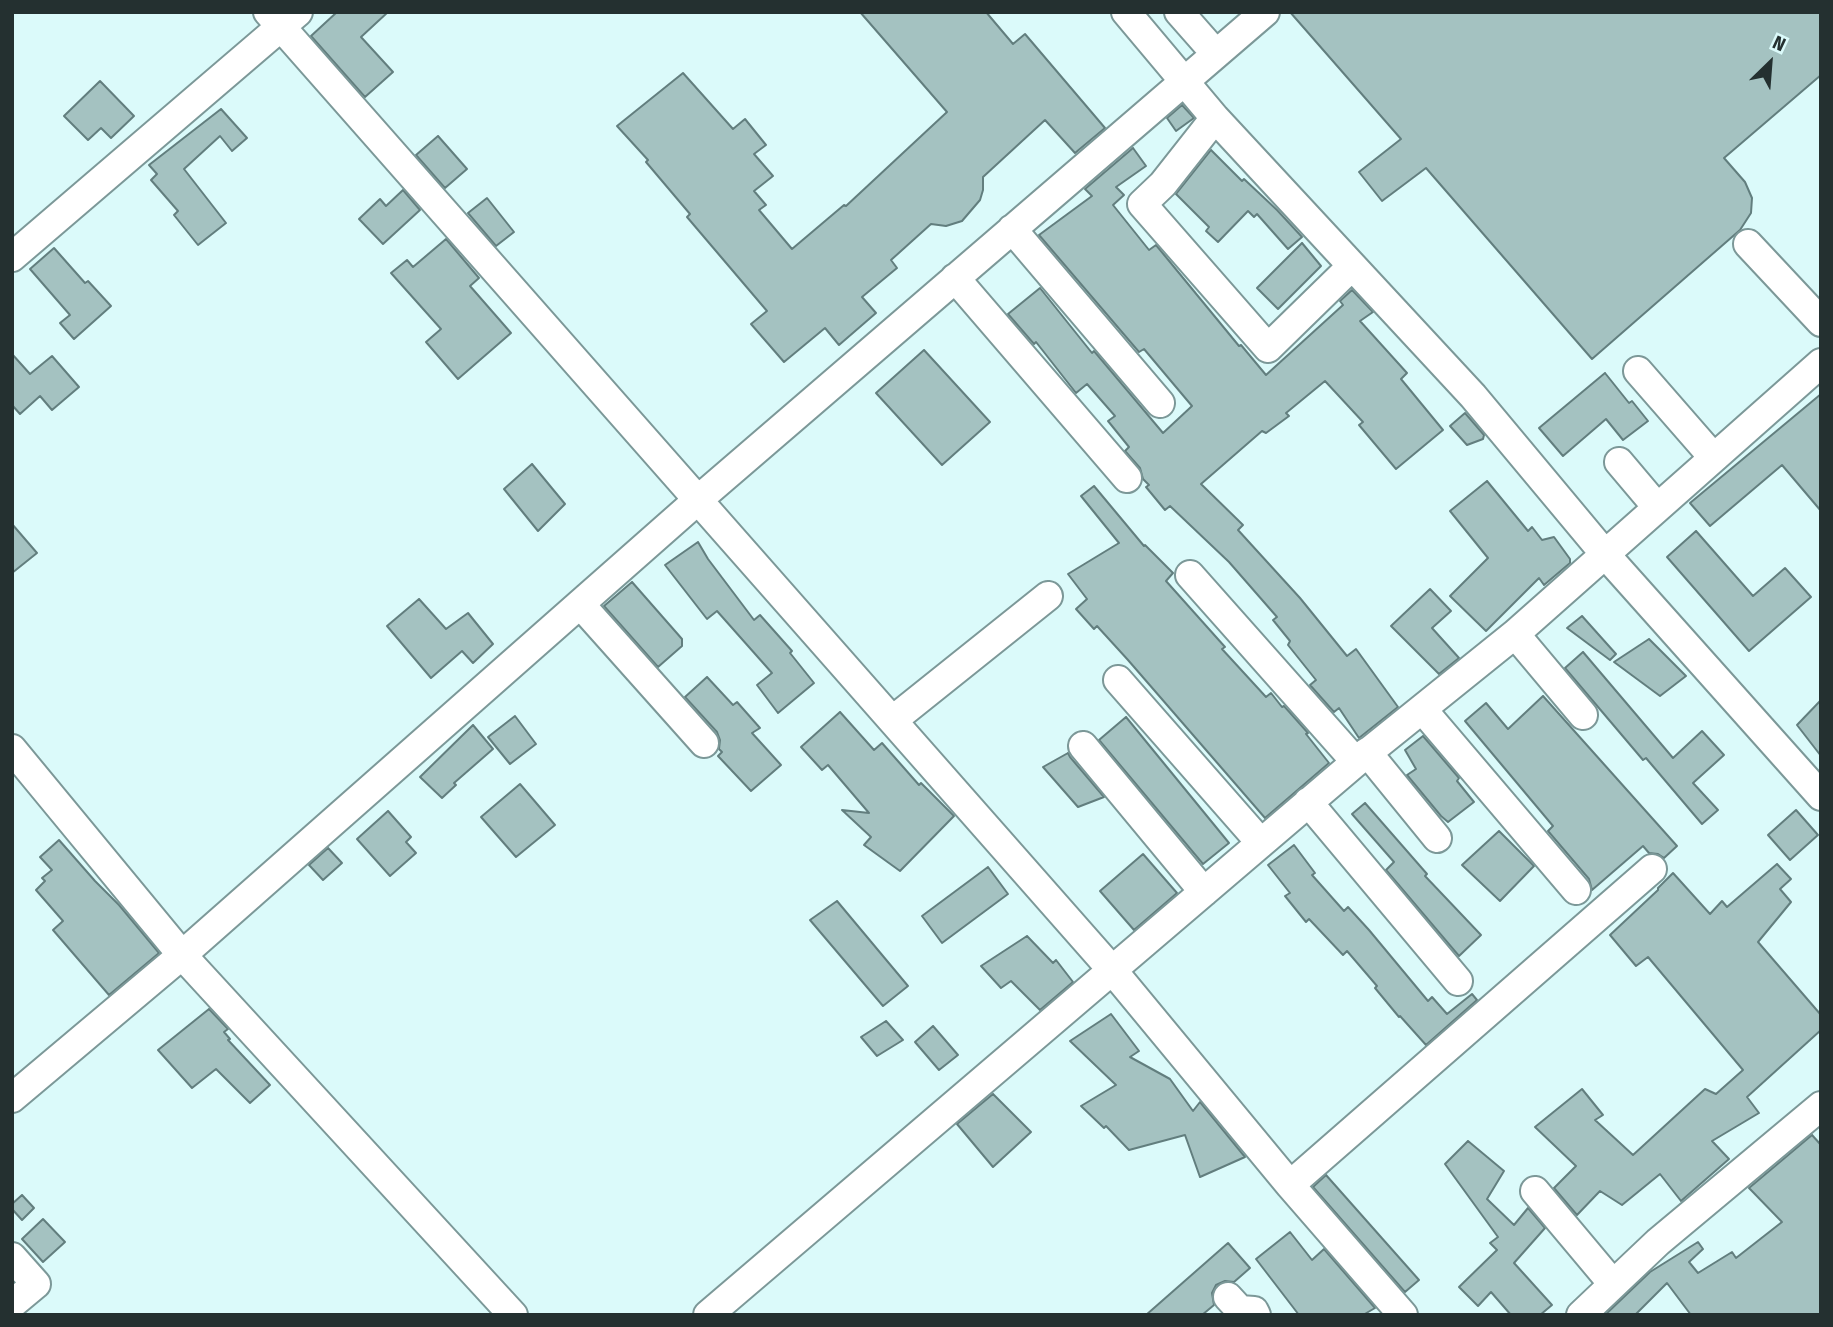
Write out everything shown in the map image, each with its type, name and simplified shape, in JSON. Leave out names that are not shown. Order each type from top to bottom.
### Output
[{"type":"street","points":[[1126,12],[1215,118],[1473,396],[1604,553],[1821,796]]},
{"type":"street","points":[[1179,12],[1216,54]]},
{"type":"street","points":[[12,1098],[182,955],[699,499],[1265,12]]},
{"type":"street","points":[[12,257],[282,17],[699,499],[1113,971],[1396,1312]]},
{"type":"street","points":[[1215,118],[1163,184],[1142,204],[1268,348],[1352,266]]},
{"type":"street","points":[[1012,229],[1160,403]]},
{"type":"street","points":[[1748,244],[1821,323]]},
{"type":"street","points":[[955,278],[1127,478]]},
{"type":"street","points":[[708,1315],[1362,757],[1515,634],[1821,363]]},
{"type":"street","points":[[1638,371],[1713,457]]},
{"type":"street","points":[[1619,462],[1657,507]]},
{"type":"street","points":[[1190,575],[1437,838]]},
{"type":"street","points":[[893,720],[1048,596]]},
{"type":"street","points":[[580,604],[704,743]]},
{"type":"street","points":[[1515,634],[1583,715]]},
{"type":"street","points":[[1118,680],[1261,843]]},
{"type":"street","points":[[1422,709],[1576,890]]},
{"type":"street","points":[[1083,746],[1204,892]]},
{"type":"street","points":[[12,749],[182,955],[513,1315]]},
{"type":"street","points":[[1308,803],[1458,981]]},
{"type":"street","points":[[1290,1185],[1652,869]]},
{"type":"street","points":[[1581,1315],[1658,1242],[1821,1106]]},
{"type":"street","points":[[1535,1191],[1613,1284]]},
{"type":"street","points":[[12,1257],[36,1284],[12,1304]]},
{"type":"street","points":[[1228,1297],[1240,1310],[1254,1311],[1256,1315]]},
{"type":"building","points":[[337,12],[388,12],[361,37],[393,72],[365,97],[311,36]]},
{"type":"building","points":[[860,12],[986,12],[1013,44],[1025,34],[1105,128],[1075,153],[1045,120],[983,177],[980,200],[962,221],[946,226],[931,224],[891,260],[897,268],[862,297],[876,313],[839,345],[825,328],[784,362],[751,324],[767,311],[687,217],[690,214],[646,162],[648,160],[617,126],[683,73],[733,129],[745,119],[766,145],[754,154],[773,176],[754,191],[766,205],[759,210],[792,249],[846,206],[947,112]]},
{"type":"building","points":[[1290,12],[1821,12],[1821,75],[1724,158],[1745,182],[1752,198],[1751,213],[1740,230],[1592,359],[1426,168],[1382,201],[1359,172],[1401,139]]},
{"type":"building","points":[[100,81],[134,116],[111,138],[101,128],[88,140],[64,116]]},
{"type":"building","points":[[1182,105],[1194,118],[1176,131],[1167,118]]},
{"type":"building","points":[[221,109],[247,138],[232,151],[220,136],[184,169],[226,223],[198,245],[174,215],[178,211],[151,180],[157,174],[149,165]]},
{"type":"building","points":[[438,136],[467,169],[445,188],[416,155]]},
{"type":"building","points":[[1133,148],[1146,166],[1116,187],[1124,195],[1113,205],[1149,250],[1156,245],[1266,375],[1343,305],[1340,301],[1352,290],[1373,312],[1360,321],[1407,373],[1401,379],[1443,430],[1396,469],[1359,425],[1363,422],[1325,381],[1286,413],[1289,416],[1266,433],[1262,431],[1201,484],[1243,525],[1238,530],[1300,598],[1347,656],[1356,649],[1398,707],[1359,738],[1339,708],[1334,712],[1310,685],[1316,680],[1288,645],[1290,641],[1273,620],[1277,617],[1229,562],[1170,506],[1165,510],[1146,487],[1149,485],[1143,479],[1140,468],[1125,451],[1129,447],[1108,421],[1115,416],[1087,384],[1076,393],[1036,342],[1034,344],[1008,314],[1040,288],[1092,353],[1094,351],[1163,433],[1192,406],[1144,349],[1139,352],[1039,235],[1092,196],[1085,189]]},
{"type":"building","points":[[1211,150],[1277,210],[1302,237],[1288,249],[1257,214],[1254,217],[1248,211],[1218,242],[1206,231],[1209,227],[1176,194]]},
{"type":"building","points":[[403,190],[420,210],[383,244],[359,219],[380,199],[386,206]]},
{"type":"building","points":[[487,198],[514,232],[496,246],[468,213]]},
{"type":"building","points":[[446,239],[479,278],[470,286],[511,333],[458,379],[426,342],[441,329],[391,273],[407,260],[413,267]]},
{"type":"building","points":[[1302,243],[1321,266],[1278,309],[1257,288]]},
{"type":"building","points":[[54,248],[85,283],[88,281],[111,306],[74,339],[60,323],[70,315],[30,269]]},
{"type":"building","points":[[924,350],[990,422],[942,465],[876,393]]},
{"type":"building","points":[[12,354],[30,374],[52,356],[79,387],[52,410],[40,396],[20,414],[12,405]]},
{"type":"building","points":[[1605,373],[1629,403],[1632,401],[1648,421],[1623,440],[1606,419],[1563,456],[1539,428]]},
{"type":"building","points":[[1821,394],[1821,511],[1782,465],[1710,526],[1690,503]]},
{"type":"building","points":[[1465,413],[1484,435],[1483,439],[1467,445],[1450,426]]},
{"type":"building","points":[[532,464],[565,504],[538,531],[504,489]]},
{"type":"building","points":[[1487,481],[1528,531],[1532,527],[1542,540],[1554,537],[1570,563],[1544,585],[1539,578],[1486,631],[1450,596],[1488,558],[1450,511]]},
{"type":"building","points":[[1094,486],[1144,546],[1173,573],[1166,581],[1225,647],[1222,649],[1266,697],[1271,693],[1282,707],[1284,706],[1308,733],[1306,734],[1329,763],[1265,818],[1128,660],[1097,626],[1094,629],[1076,609],[1087,599],[1068,574],[1119,543],[1081,496]]},
{"type":"building","points":[[12,524],[37,553],[12,573]]},
{"type":"building","points":[[1696,531],[1753,596],[1785,568],[1811,597],[1749,651],[1667,557]]},
{"type":"building","points":[[698,542],[754,620],[760,615],[792,651],[790,653],[814,683],[778,713],[757,685],[772,673],[717,611],[707,619],[665,565]]},
{"type":"building","points":[[632,582],[682,639],[682,646],[658,667],[604,606]]},
{"type":"building","points":[[1430,589],[1451,611],[1432,628],[1459,658],[1439,674],[1391,626]]},
{"type":"building","points":[[419,599],[446,629],[468,613],[493,644],[473,663],[462,651],[431,678],[387,626]]},
{"type":"building","points":[[1582,616],[1616,654],[1610,660],[1567,628]]},
{"type":"building","points":[[1649,639],[1686,676],[1660,696],[1614,662]]},
{"type":"building","points":[[1583,652],[1673,758],[1702,731],[1724,755],[1693,783],[1718,810],[1702,824],[1646,758],[1643,760],[1565,668]]},
{"type":"building","points":[[707,677],[733,705],[737,702],[760,728],[752,733],[781,765],[751,791],[718,756],[722,752],[719,749],[717,732],[685,697]]},
{"type":"building","points":[[1543,696],[1677,846],[1664,858],[1649,853],[1643,846],[1592,890],[1589,879],[1548,831],[1553,826],[1465,721],[1486,703],[1508,729]]},
{"type":"building","points":[[1821,700],[1821,756],[1797,725]]},
{"type":"building","points":[[840,712],[874,750],[882,743],[919,785],[921,783],[954,816],[900,871],[864,845],[871,837],[842,810],[869,813],[828,765],[822,770],[801,747]]},
{"type":"building","points":[[515,716],[536,744],[510,764],[488,737]]},
{"type":"building","points":[[1126,717],[1229,843],[1203,864],[1099,740]]},
{"type":"building","points":[[473,725],[493,749],[454,783],[456,785],[442,798],[420,777]]},
{"type":"building","points":[[1423,736],[1459,778],[1457,781],[1474,802],[1448,822],[1407,775],[1416,769],[1405,750]]},
{"type":"building","points":[[1068,753],[1104,797],[1078,807],[1043,767]]},
{"type":"building","points":[[520,784],[555,825],[516,857],[481,817]]},
{"type":"building","points":[[1365,803],[1427,874],[1425,876],[1481,935],[1459,956],[1386,870],[1394,862],[1352,814]]},
{"type":"building","points":[[1796,810],[1818,835],[1790,860],[1768,835]]},
{"type":"building","points":[[388,811],[411,837],[406,842],[416,853],[390,876],[357,839]]},
{"type":"building","points":[[1499,831],[1534,866],[1500,901],[1462,865]]},
{"type":"building","points":[[59,840],[159,953],[109,995],[53,930],[63,921],[36,890],[45,881],[42,878],[52,870],[40,857]]},
{"type":"building","points":[[1294,845],[1315,873],[1312,875],[1344,911],[1348,907],[1428,1001],[1432,997],[1447,1014],[1472,994],[1477,1000],[1426,1045],[1399,1017],[1347,951],[1343,955],[1309,919],[1306,922],[1285,896],[1290,893],[1268,865]]},
{"type":"building","points":[[328,848],[342,863],[323,880],[309,865]]},
{"type":"building","points":[[1143,854],[1177,893],[1134,930],[1100,891]]},
{"type":"building","points":[[1777,864],[1791,879],[1780,889],[1791,902],[1758,942],[1821,1015],[1821,1030],[1747,1097],[1759,1113],[1712,1141],[1729,1159],[1681,1201],[1660,1174],[1622,1205],[1600,1191],[1577,1215],[1554,1188],[1576,1166],[1535,1127],[1582,1089],[1603,1115],[1595,1120],[1633,1155],[1705,1089],[1716,1094],[1743,1070],[1648,957],[1636,966],[1610,935],[1673,873],[1710,914],[1722,901],[1727,907]]},
{"type":"building","points":[[988,867],[1008,894],[942,943],[922,916]]},
{"type":"building","points":[[837,901],[908,986],[883,1006],[810,920]]},
{"type":"building","points":[[1027,936],[1053,963],[1056,960],[1073,982],[1040,1010],[1011,981],[1001,988],[981,966]]},
{"type":"building","points":[[209,1009],[228,1029],[224,1032],[230,1039],[228,1040],[270,1085],[250,1103],[216,1069],[192,1088],[158,1050]]},
{"type":"building","points":[[1111,1014],[1139,1051],[1130,1057],[1170,1079],[1193,1111],[1200,1102],[1245,1157],[1200,1177],[1185,1135],[1129,1150],[1106,1126],[1104,1128],[1081,1106],[1116,1085],[1070,1041]]},
{"type":"building","points":[[886,1021],[903,1040],[877,1056],[861,1037]]},
{"type":"building","points":[[933,1026],[958,1055],[939,1070],[915,1042]]},
{"type":"building","points":[[993,1094],[1031,1132],[993,1167],[957,1124]]},
{"type":"building","points":[[1812,1135],[1821,1145],[1821,1315],[1691,1315],[1667,1283],[1635,1315],[1605,1315],[1650,1272],[1698,1242],[1703,1249],[1689,1262],[1698,1273],[1732,1252],[1736,1258],[1782,1222],[1749,1188]]},
{"type":"building","points":[[1468,1141],[1504,1171],[1487,1199],[1514,1225],[1528,1208],[1545,1228],[1514,1263],[1552,1305],[1540,1315],[1511,1315],[1491,1292],[1478,1306],[1459,1287],[1497,1250],[1490,1243],[1498,1237],[1445,1164]]},
{"type":"building","points":[[1326,1175],[1419,1280],[1405,1292],[1313,1187]]},
{"type":"building","points":[[22,1195],[34,1208],[22,1220],[12,1209],[12,1204]]},
{"type":"building","points":[[43,1219],[65,1242],[43,1262],[22,1239]]},
{"type":"building","points":[[1290,1232],[1312,1260],[1324,1249],[1375,1308],[1363,1315],[1299,1315],[1256,1259]]},
{"type":"building","points":[[1228,1243],[1250,1268],[1234,1282],[1225,1281],[1216,1285],[1212,1293],[1214,1305],[1202,1315],[1146,1315]]}]
